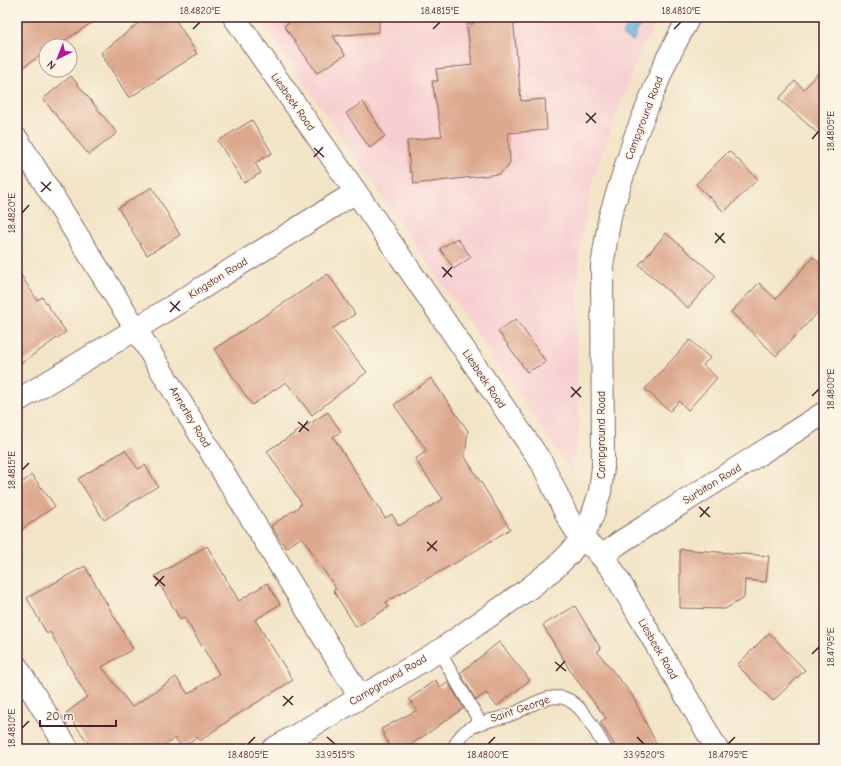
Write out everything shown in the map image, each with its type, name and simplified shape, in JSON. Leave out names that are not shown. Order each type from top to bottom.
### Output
[{"type":"street","name":"Liesbeek Road","points":[[234,17],[542,463],[567,516],[581,539],[595,549],[612,568],[717,749]]},
{"type":"street","name":"Campground Road","points":[[273,749],[439,651],[533,585],[556,567],[581,539],[592,517],[598,498],[603,467],[602,266],[610,216],[635,137],[666,61],[688,17]]},
{"type":"street","name":"Annerley Road","points":[[17,139],[136,329],[360,697]]},
{"type":"street","name":"Kingston Road","points":[[17,401],[356,192]]},
{"type":"street","name":"Surbiton Road","points":[[602,557],[618,543],[824,413]]},
{"type":"street","points":[[17,667],[68,749]]},
{"type":"lane","name":"Saint George","points":[[439,651],[480,722]]},
{"type":"lane","name":"Saint George","points":[[453,749],[458,738],[480,722],[494,720],[512,714],[549,698],[563,697],[574,702],[583,712],[606,749]]},
{"type":"shaded area","points":[[259,17],[659,17],[640,51],[593,179],[580,252],[577,338],[579,432],[573,474]]},
{"type":"water","points":[[631,17],[644,17],[633,41],[622,36]]},
{"type":"building","points":[[17,17],[101,17],[68,38],[38,38],[38,57],[17,71]]},
{"type":"building","points":[[146,17],[174,17],[197,54],[129,98],[101,53]]},
{"type":"building","points":[[297,17],[379,17],[379,32],[333,36],[345,55],[317,73],[284,26]]},
{"type":"building","points":[[472,17],[513,17],[521,101],[545,99],[547,130],[508,133],[510,162],[508,167],[499,174],[414,184],[412,172],[410,172],[407,141],[442,136],[432,81],[438,81],[436,69],[472,65],[467,24],[473,24]]},
{"type":"building","points":[[824,66],[824,139],[779,99],[795,81],[804,89]]},
{"type":"building","points":[[69,78],[73,78],[117,133],[89,155],[43,99]]},
{"type":"building","points":[[363,102],[385,136],[370,148],[346,113]]},
{"type":"building","points":[[252,120],[272,153],[255,163],[261,173],[244,183],[218,141]]},
{"type":"building","points":[[729,151],[758,179],[724,212],[696,184]]},
{"type":"building","points":[[152,187],[180,235],[147,255],[118,208]]},
{"type":"building","points":[[666,233],[716,276],[688,308],[639,265]]},
{"type":"building","points":[[457,238],[471,257],[454,269],[440,249]]},
{"type":"building","points":[[813,257],[824,267],[824,306],[776,356],[731,312],[759,283],[776,299]]},
{"type":"building","points":[[17,269],[37,300],[42,297],[66,332],[17,366]]},
{"type":"building","points":[[328,274],[355,314],[332,329],[367,372],[312,415],[286,382],[252,405],[214,349]]},
{"type":"building","points":[[516,319],[546,362],[527,372],[498,331]]},
{"type":"building","points":[[690,340],[710,358],[703,365],[717,378],[688,410],[679,401],[670,411],[645,389]]},
{"type":"building","points":[[431,378],[468,431],[465,457],[510,529],[462,559],[386,602],[389,607],[356,627],[333,590],[336,589],[302,537],[286,548],[271,526],[302,504],[267,451],[328,412],[341,432],[333,437],[385,518],[392,514],[399,526],[443,499],[415,459],[427,451],[394,405]]},
{"type":"building","points":[[125,450],[138,469],[145,465],[158,486],[104,520],[78,479]]},
{"type":"building","points":[[32,475],[55,506],[17,533],[17,486]]},
{"type":"building","points":[[207,546],[239,601],[267,583],[280,604],[255,620],[293,680],[232,718],[200,741],[197,737],[182,747],[175,738],[160,749],[93,749],[66,713],[87,697],[50,632],[47,634],[27,598],[85,566],[133,649],[102,667],[132,707],[176,677],[188,694],[219,674],[184,617],[180,619],[155,576]]},
{"type":"building","points":[[680,549],[769,556],[766,582],[745,580],[744,598],[725,609],[680,608]]},
{"type":"building","points":[[575,606],[601,649],[597,651],[632,695],[659,749],[617,749],[600,722],[606,718],[572,674],[543,625]]},
{"type":"building","points":[[769,633],[805,670],[773,701],[737,665]]},
{"type":"building","points":[[499,642],[530,680],[497,706],[486,693],[476,700],[460,673]]},
{"type":"building","points":[[435,680],[441,688],[448,682],[464,708],[405,749],[391,749],[381,729],[417,710],[409,699]]}]
